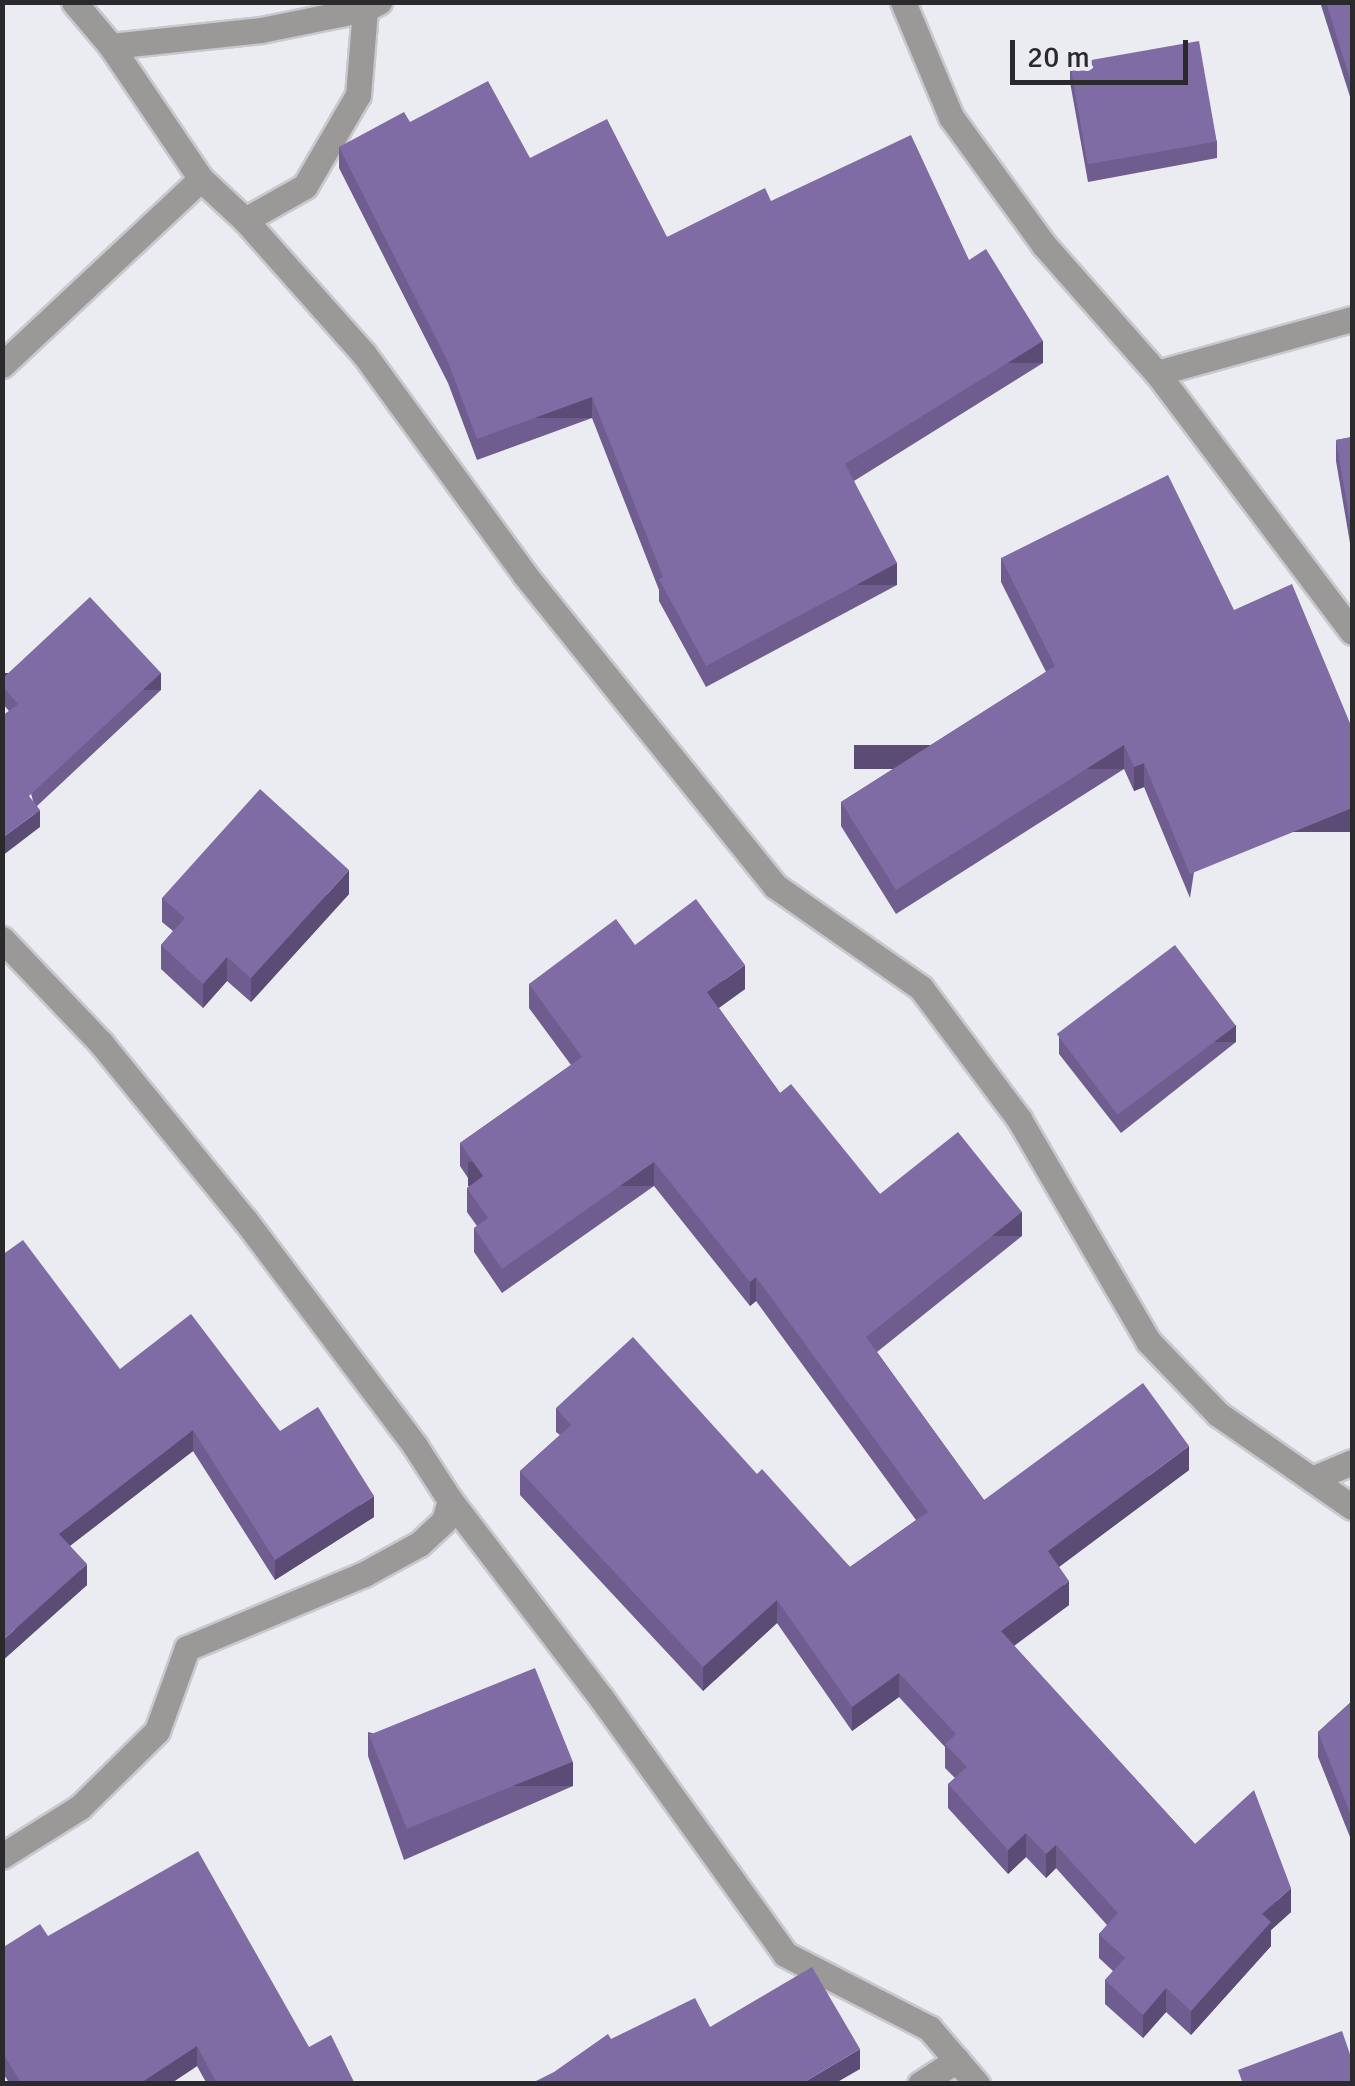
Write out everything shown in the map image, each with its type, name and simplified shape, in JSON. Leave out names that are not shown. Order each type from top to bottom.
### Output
[{"type":"street","points":[[74,2],[111,46],[201,180],[245,220],[364,354],[526,575],[775,886],[921,988],[1020,1119],[1148,1341],[1218,1414],[1352,1508]]},
{"type":"street","points":[[903,2],[951,117],[1044,245],[1157,373],[1352,632]]},
{"type":"street","points":[[111,46],[261,30],[372,6],[358,95],[305,186],[245,220]]},
{"type":"street","points":[[2,365],[201,180]]},
{"type":"street","points":[[1157,373],[1352,319]]},
{"type":"street","points":[[2,939],[101,1044],[245,1220],[602,1699],[785,1954],[929,2028],[977,2084]]},
{"type":"street","points":[[1312,1479],[1352,1462]]},
{"type":"street","points":[[2,1856],[80,1807],[156,1731],[187,1648],[364,1574],[419,1544],[444,1521],[450,1500]]},
{"type":"street","points":[[920,2084],[956,2060]]},
{"type":"building","points":[[1326,2],[1352,2],[1352,86]]},
{"type":"building","points":[[1199,41],[1217,141],[1088,164],[1070,64]]},
{"type":"building","points":[[488,81],[530,158],[607,119],[667,237],[765,188],[771,201],[911,135],[969,260],[986,249],[1043,341],[845,464],[897,563],[706,666],[659,579],[663,577],[592,397],[477,439],[448,362],[339,147],[404,112],[410,122]]},
{"type":"building","points":[[1352,437],[1352,534],[1336,440]]},
{"type":"building","points":[[1168,475],[1234,610],[1292,584],[1352,728],[1352,808],[1190,874],[1144,763],[1134,767],[1124,745],[896,890],[841,802],[1055,666],[1001,558]]},
{"type":"building","points":[[90,597],[161,673],[29,796],[40,810],[2,838],[2,716],[18,704],[2,686],[2,679]]},
{"type":"building","points":[[260,789],[349,870],[251,978],[227,957],[203,984],[161,945],[185,918],[162,898]]},
{"type":"building","points":[[696,899],[745,965],[707,992],[780,1093],[791,1084],[880,1194],[958,1132],[1022,1212],[866,1337],[984,1500],[1143,1383],[1189,1446],[1048,1551],[1069,1581],[1001,1631],[1195,1844],[1254,1790],[1291,1888],[1262,1914],[1271,1922],[1191,2011],[1166,1988],[1143,2015],[1105,1980],[1125,1958],[1099,1934],[1118,1913],[1056,1845],[1046,1854],[1026,1833],[1008,1850],[948,1784],[967,1767],[945,1744],[956,1734],[899,1673],[852,1707],[777,1600],[703,1667],[520,1471],[571,1425],[556,1408],[633,1337],[757,1474],[762,1469],[850,1567],[928,1512],[756,1277],[750,1282],[654,1162],[502,1269],[474,1228],[488,1218],[467,1188],[483,1176],[460,1143],[582,1057],[529,984],[616,919],[635,945]]},
{"type":"building","points":[[1175,945],[1236,1026],[1118,1115],[1057,1034]]},
{"type":"building","points":[[23,1240],[120,1369],[191,1314],[280,1431],[318,1407],[374,1496],[275,1560],[193,1430],[59,1534],[87,1564],[2,1641],[2,1255]]},
{"type":"building","points":[[535,1668],[573,1762],[407,1829],[369,1735]]},
{"type":"building","points":[[1352,1701],[1352,1818],[1318,1732]]},
{"type":"building","points":[[198,1851],[309,2047],[331,2035],[355,2084],[217,2084],[197,2046],[139,2084],[22,2084],[2,2052],[2,1948],[40,1924],[48,1936]]},
{"type":"building","points":[[812,1967],[860,2049],[801,2084],[530,2084],[608,2034],[611,2039],[695,1998],[710,2027]]},
{"type":"building","points":[[1342,2031],[1352,2060],[1352,2084],[1243,2084],[1238,2070]]}]
